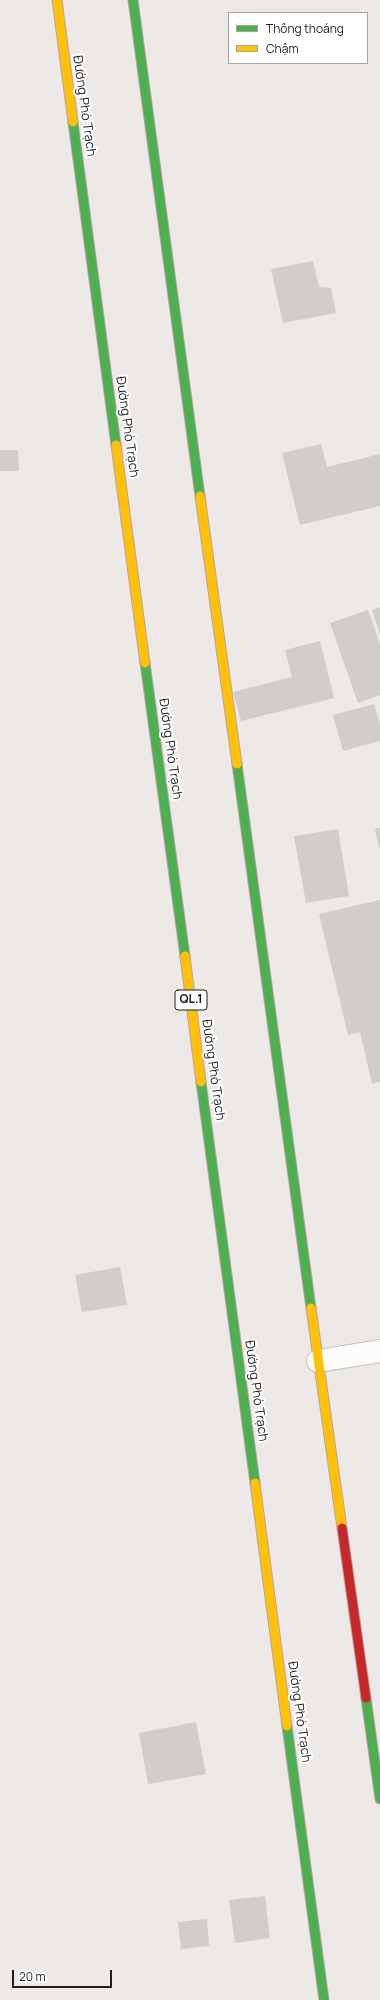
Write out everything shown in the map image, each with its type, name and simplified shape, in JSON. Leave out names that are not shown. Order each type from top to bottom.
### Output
[{"type":"highway","name":"Đường Phò Trạch","points":[[57,0],[324,2000]]},
{"type":"highway","points":[[133,0],[318,1361],[380,1799]]},
{"type":"street","points":[[318,1361],[380,1351]]},
{"type":"building","points":[[313,261],[319,287],[331,288],[336,313],[283,323],[271,269]]},
{"type":"building","points":[[321,444],[327,467],[380,454],[380,506],[300,525],[282,453]]},
{"type":"building","points":[[0,450],[18,450],[19,471],[0,471]]},
{"type":"building","points":[[380,607],[380,635],[372,610]]},
{"type":"building","points":[[368,610],[380,644],[380,695],[358,703],[330,623]]},
{"type":"building","points":[[320,641],[334,698],[241,721],[233,692],[292,677],[285,650]]},
{"type":"building","points":[[374,704],[380,724],[380,741],[343,751],[333,715]]},
{"type":"building","points":[[380,828],[380,848],[379,848],[375,829]]},
{"type":"building","points":[[338,829],[349,896],[306,903],[294,836]]},
{"type":"building","points":[[380,900],[380,1082],[372,1084],[360,1032],[348,1035],[319,914]]},
{"type":"building","points":[[120,1267],[127,1305],[82,1312],[75,1275]]},
{"type":"building","points":[[196,1722],[206,1774],[148,1784],[139,1733]]},
{"type":"building","points":[[265,1896],[270,1938],[235,1943],[229,1900]]},
{"type":"building","points":[[207,1919],[209,1946],[181,1949],[178,1922]]},
{"type":"traffic: fast","points":[[133,0],[200,496]]},
{"type":"traffic: fast","points":[[73,122],[116,445]]},
{"type":"traffic: fast","points":[[145,663],[185,956]]},
{"type":"traffic: fast","points":[[237,764],[311,1308]]},
{"type":"traffic: fast","points":[[201,1082],[255,1483]]},
{"type":"traffic: fast","points":[[366,1698],[380,1799]]},
{"type":"traffic: fast","points":[[287,1726],[324,2000]]},
{"type":"traffic: slow","points":[[57,0],[73,122]]},
{"type":"traffic: slow","points":[[116,445],[145,663]]},
{"type":"traffic: slow","points":[[200,496],[237,764]]},
{"type":"traffic: slow","points":[[185,956],[201,1082]]},
{"type":"traffic: slow","points":[[311,1308],[342,1528]]},
{"type":"traffic: slow","points":[[255,1483],[287,1726]]},
{"type":"traffic: jam","points":[[342,1528],[366,1698]]}]
